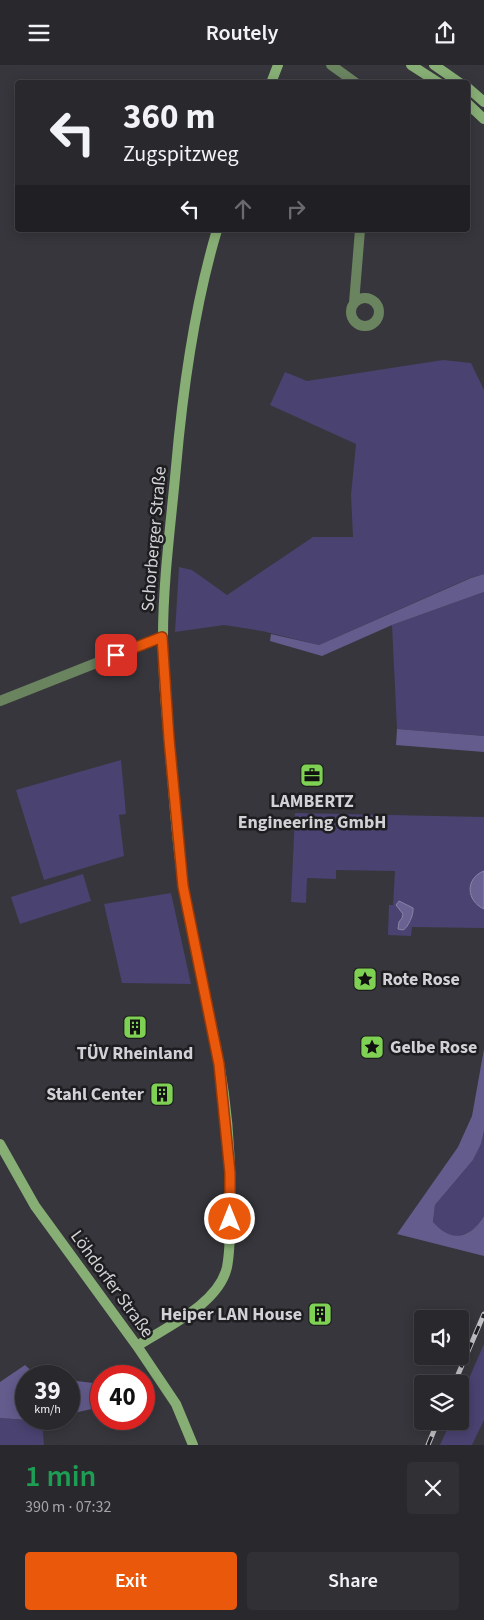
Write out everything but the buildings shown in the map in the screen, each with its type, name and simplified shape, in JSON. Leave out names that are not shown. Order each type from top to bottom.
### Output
[{"type":"street","points":[[272,80],[278,65]]},
{"type":"street","points":[[331,65],[352,80]]},
{"type":"street","points":[[411,65],[434,80]]},
{"type":"street","points":[[434,65],[456,80]]},
{"type":"street","points":[[470,90],[484,102]]},
{"type":"street","points":[[470,106],[484,119]]},
{"type":"street","name":"Schorberger Straße","points":[[137,1346],[202,1304],[210,1296],[220,1284],[227,1267],[230,1236],[230,1173],[226,1116],[219,1064],[183,886],[169,739],[162,637],[168,541],[192,336],[205,270],[216,232]]},
{"type":"street","points":[[354,303],[360,232]]},
{"type":"street","points":[[0,701],[162,637]]},
{"type":"street","name":"Löhdorfer Straße","points":[[0,1144],[35,1206],[137,1346],[176,1404],[193,1445]]},
{"type":"shaded area","points":[[443,360],[471,363],[484,390],[484,574],[470,578],[319,645],[262,631],[224,625],[175,632],[179,567],[192,570],[227,595],[313,537],[353,537],[351,495],[356,444],[270,405],[285,372],[307,381]]},
{"type":"shaded area","points":[[484,574],[484,592],[392,625],[322,656],[270,641],[271,634],[319,645]]},
{"type":"shaded area","points":[[484,592],[484,736],[397,729],[392,625]]},
{"type":"shaded area","points":[[397,729],[484,736],[484,752],[396,745]]},
{"type":"shaded area","points":[[121,760],[126,814],[119,815],[124,856],[44,880],[16,790]]},
{"type":"shaded area","points":[[295,813],[484,817],[484,928],[412,927],[411,936],[388,935],[389,905],[393,905],[395,871],[336,870],[336,879],[307,878],[306,903],[291,902]]},
{"type":"shaded area","points":[[484,871],[484,909],[474,901],[470,890],[473,879]]},
{"type":"shaded area","points":[[83,874],[91,901],[20,924],[11,897]]},
{"type":"shaded area","points":[[171,893],[191,984],[122,983],[104,904]]},
{"type":"shaded area","points":[[399,901],[413,908],[410,921],[403,930],[398,929],[403,914],[396,905]]},
{"type":"shaded area","points":[[484,1049],[484,1131],[481,1144],[473,1160],[435,1205],[433,1222],[447,1233],[460,1235],[473,1230],[484,1216],[484,1256],[397,1234],[458,1147],[472,1116]]},
{"type":"shaded area","points":[[484,1131],[484,1216],[473,1230],[460,1236],[453,1236],[447,1234],[433,1223],[435,1205],[473,1160],[481,1144]]},
{"type":"shaded area","points":[[484,1344],[484,1420],[472,1445],[440,1445],[447,1430],[469,1430],[469,1378]]},
{"type":"shaded area","points":[[15,1372],[15,1419],[0,1418],[0,1382]]},
{"type":"shaded area","points":[[80,1381],[90,1383],[90,1409],[80,1412]]},
{"type":"shaded area","points":[[0,1418],[15,1419],[15,1430],[43,1430],[44,1445],[0,1445]]},
{"type":"railway","points":[[458,1375],[484,1314]]},
{"type":"railway","points":[[428,1445],[434,1430]]},
{"type":"place","name":"LAMBERTZ Engineering GmbH","points":[[312,775]]},
{"type":"place","name":"Rote Rose","points":[[365,979]]},
{"type":"place","name":"TÜV Rheinland","points":[[135,1027]]},
{"type":"place","name":"Gelbe Rose","points":[[372,1047]]},
{"type":"place","name":"Stahl Center","points":[[162,1094]]},
{"type":"place","name":"Heiper LAN House","points":[[320,1314]]},
{"type":"route","points":[[116,655],[162,637],[174,799],[183,886],[219,1064],[226,1116],[230,1173],[230,1219]]}]
